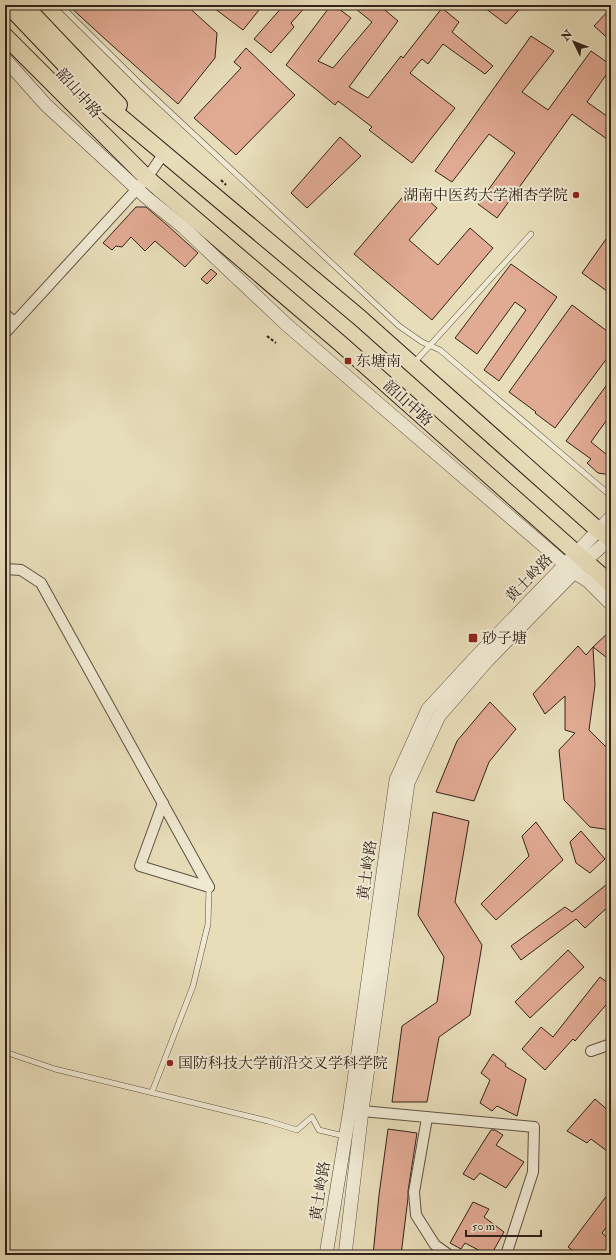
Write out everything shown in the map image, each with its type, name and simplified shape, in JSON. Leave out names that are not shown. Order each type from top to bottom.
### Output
[{"type":"main road","name":"韶山中路","points":[[8,5],[88,95],[142,184]]},
{"type":"main road","name":"韶山中路","points":[[24,5],[164,153]]},
{"type":"main road","name":"韶山中路","points":[[5,12],[88,95],[164,153],[360,318],[608,536]]},
{"type":"main road","name":"韶山中路","points":[[5,36],[142,184],[341,344],[575,562],[611,584]]},
{"type":"street","points":[[5,59],[46,105],[142,184],[182,227],[287,325],[575,562],[588,581],[611,604]]},
{"type":"street","points":[[5,332],[142,184],[164,153]]},
{"type":"street","points":[[5,314],[14,322]]},
{"type":"street","points":[[575,562],[608,536],[611,517]]},
{"type":"street","name":"黄土岭路","points":[[346,1255],[362,1111],[408,783],[439,716],[575,562]]},
{"type":"street","name":"黄土岭路","points":[[326,1255],[345,1136],[396,780],[428,709],[475,658],[575,562]]},
{"type":"street","points":[[5,569],[21,570],[41,583],[209,887]]},
{"type":"street","points":[[163,803],[140,866],[209,887]]},
{"type":"street","points":[[591,1051],[611,1044]]},
{"type":"street","points":[[362,1111],[534,1127],[532,1172],[506,1255]]},
{"type":"street","points":[[427,1118],[414,1192],[416,1215],[435,1246],[450,1255]]},
{"type":"lane","points":[[60,5],[142,86],[393,321],[422,342],[440,350],[611,496]]},
{"type":"lane","points":[[412,365],[531,234]]},
{"type":"lane","points":[[152,1092],[193,986],[208,924],[209,887]]},
{"type":"lane","points":[[5,1052],[55,1069],[152,1092],[297,1130],[312,1117],[319,1130],[345,1136]]},
{"type":"path","points":[[221,180],[226,185]]},
{"type":"path","points":[[267,336],[276,343]]},
{"type":"building","points":[[68,5],[186,5],[217,33],[215,58],[178,104]]},
{"type":"building","points":[[210,5],[263,5],[243,30]]},
{"type":"building","points":[[284,5],[307,5],[291,23],[294,27],[271,53],[254,39]]},
{"type":"building","points":[[331,5],[334,5],[351,18],[318,61],[333,68],[372,22],[351,5],[379,5],[398,21],[349,87],[368,98],[401,56],[403,58],[442,8],[459,22],[452,32],[493,66],[485,74],[443,44],[428,64],[422,59],[410,73],[455,108],[412,163],[369,130],[372,127],[338,101],[335,105],[286,65]]},
{"type":"building","points":[[481,5],[523,5],[506,24]]},
{"type":"building","points":[[611,8],[611,41],[594,26]]},
{"type":"building","points":[[531,36],[554,51],[522,92],[548,110],[591,51],[611,65],[611,68],[587,102],[611,119],[611,142],[572,114],[497,218],[478,204],[515,153],[489,134],[452,182],[435,171]]},
{"type":"building","points":[[246,48],[295,95],[236,155],[194,118],[241,68],[234,62]]},
{"type":"building","points":[[340,137],[361,156],[307,208],[291,193]]},
{"type":"building","points":[[412,186],[437,208],[409,240],[438,265],[470,228],[493,248],[432,320],[354,254]]},
{"type":"building","points":[[136,207],[146,207],[198,253],[185,267],[155,241],[145,251],[131,237],[122,247],[116,246],[112,250],[103,243]]},
{"type":"building","points":[[611,232],[611,294],[582,273]]},
{"type":"building","points":[[511,264],[557,297],[499,381],[484,370],[526,310],[515,302],[477,354],[455,338]]},
{"type":"building","points":[[211,269],[217,274],[207,284],[201,279]]},
{"type":"building","points":[[572,305],[611,334],[611,353],[555,428],[509,392]]},
{"type":"building","points":[[611,379],[611,414],[591,442],[611,458],[611,475],[598,473],[587,463],[591,459],[566,441]]},
{"type":"building","points":[[611,630],[611,661],[593,647]]},
{"type":"building","points":[[578,646],[586,655],[593,647],[595,685],[589,730],[611,752],[611,830],[590,827],[564,800],[559,750],[575,733],[565,730],[565,696],[545,714],[533,694]]},
{"type":"building","points":[[490,702],[516,729],[489,762],[474,801],[436,792],[457,741]]},
{"type":"building","points":[[433,812],[469,821],[455,902],[482,945],[470,1015],[439,1037],[427,1102],[392,1102],[402,1026],[437,1002],[444,957],[418,915]]},
{"type":"building","points":[[536,822],[563,860],[496,920],[481,904],[529,856],[522,836]]},
{"type":"building","points":[[581,831],[605,859],[590,873],[576,863],[570,842]]},
{"type":"building","points":[[611,881],[611,904],[585,928],[576,919],[521,960],[511,946],[565,907],[572,912]]},
{"type":"building","points":[[568,950],[584,967],[530,1018],[515,1002]]},
{"type":"building","points":[[600,977],[611,985],[611,999],[575,1041],[573,1039],[545,1070],[522,1049],[541,1027],[553,1037]]},
{"type":"building","points":[[493,1054],[506,1064],[505,1066],[526,1079],[517,1116],[497,1106],[492,1111],[480,1103],[490,1080],[481,1073]]},
{"type":"building","points":[[595,1099],[611,1113],[611,1154],[591,1139],[587,1143],[567,1131]]},
{"type":"building","points":[[388,1129],[417,1133],[408,1191],[401,1255],[373,1255],[379,1195]]},
{"type":"building","points":[[491,1130],[495,1130],[503,1135],[496,1145],[524,1162],[506,1188],[480,1173],[474,1180],[463,1174]]},
{"type":"building","points":[[611,1190],[611,1221],[602,1233],[611,1241],[611,1255],[579,1255],[568,1247]]},
{"type":"building","points":[[473,1202],[489,1209],[484,1217],[504,1232],[491,1255],[488,1255],[465,1243],[461,1249],[450,1243]]},
{"type":"place","name":"湖南中医药大学湘杏学院","points":[[576,195]]},
{"type":"place","name":"东塘南","points":[[348,361]]},
{"type":"place","name":"砂子塘","points":[[473,638]]},
{"type":"place","name":"国防科技大学前沿交叉学科学院","points":[[170,1063]]}]
